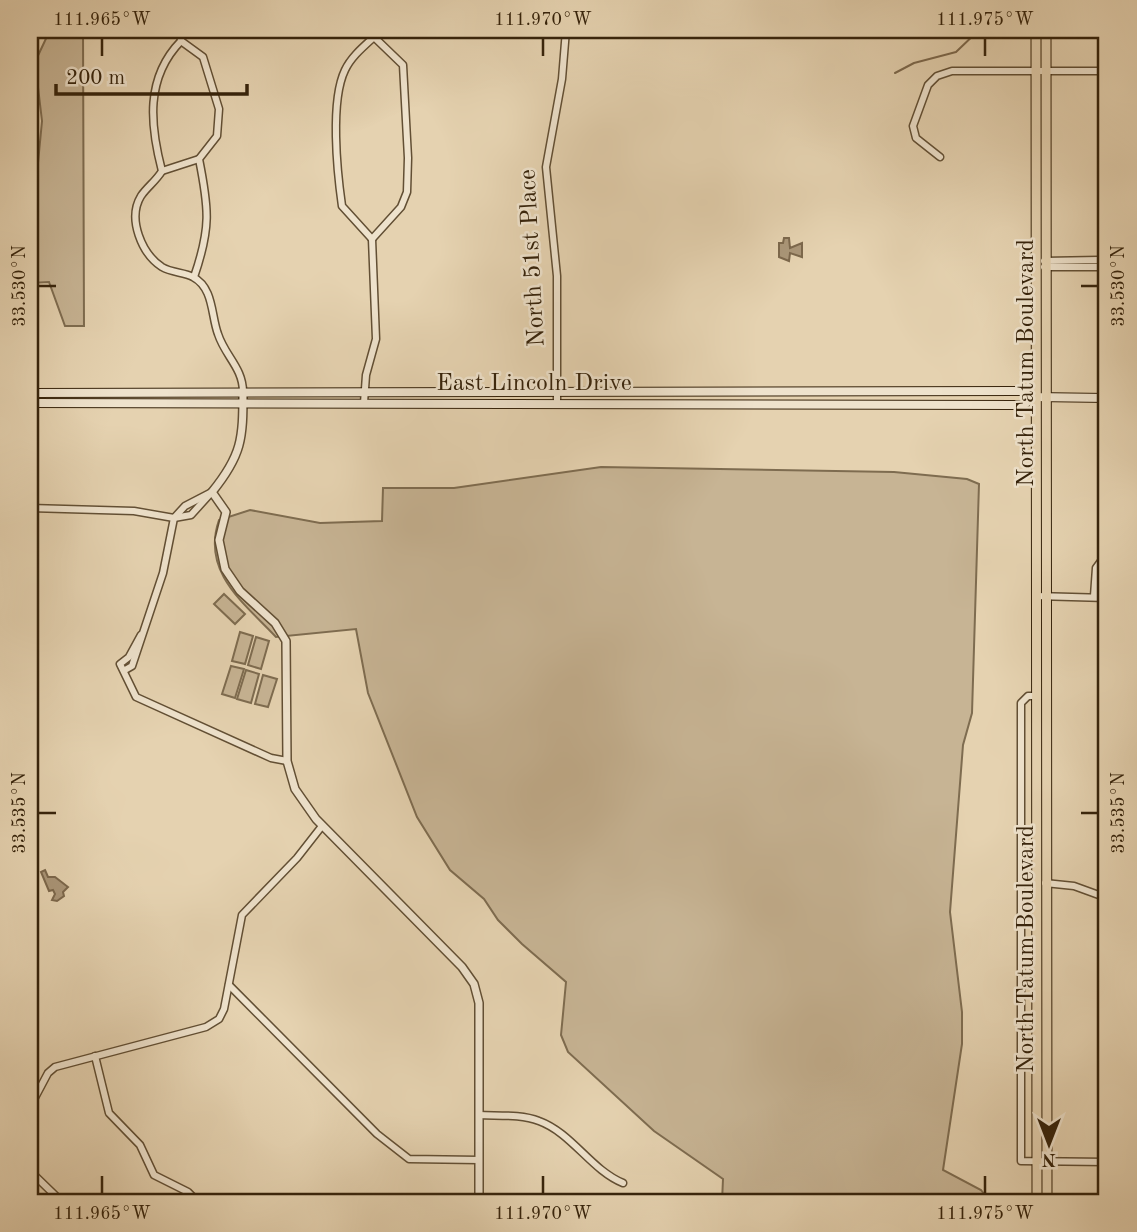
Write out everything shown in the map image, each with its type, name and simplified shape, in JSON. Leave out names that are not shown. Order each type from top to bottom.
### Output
[{"type":"main road","name":"North Tatum Boulevard","points":[[1035,30],[1041,71],[1046,264],[1046,883],[1042,1161],[1037,1202]]},
{"type":"main road","name":"North Tatum Boulevard","points":[[1045,30],[1041,71],[1035,264],[1035,696],[1042,1161],[1047,1202]]},
{"type":"main road","name":"East Lincoln Drive","points":[[30,393],[1024,391],[1035,397],[1107,398]]},
{"type":"main road","points":[[116,393],[116,403]]},
{"type":"main road","name":"East Lincoln Drive","points":[[30,403],[1023,405],[1035,397]]},
{"type":"street","points":[[180,30],[181,41],[203,57],[219,109],[217,136],[199,159],[162,171],[138,204],[136,217],[140,241],[152,258],[164,269],[194,277],[210,297],[217,332],[242,377],[242,443],[236,459],[212,492],[185,506],[174,518],[163,573],[132,666],[123,667],[136,697],[271,758],[287,761]]},
{"type":"street","name":"North 51st Place","points":[[557,403],[557,276],[546,167],[562,79],[566,30]]},
{"type":"street","points":[[364,403],[376,339],[372,239],[342,206],[338,103],[339,85],[348,64],[374,33],[403,65],[408,181],[401,207],[372,239]]},
{"type":"street","points":[[162,171],[153,137],[153,91],[167,54],[181,41]]},
{"type":"street","points":[[940,157],[913,132],[920,106],[932,80],[952,71],[1107,71]]},
{"type":"street","points":[[194,277],[206,243],[209,207],[199,159]]},
{"type":"street","points":[[1035,264],[1107,265]]},
{"type":"street","points":[[212,492],[226,514],[219,540],[225,569],[240,590],[275,623],[286,641],[287,761],[295,789],[322,826],[462,967],[474,984],[479,1009],[479,1202]]},
{"type":"street","points":[[30,508],[111,509],[174,518]]},
{"type":"street","points":[[1094,596],[1096,568],[1107,552]]},
{"type":"street","points":[[1035,596],[1107,598]]},
{"type":"street","points":[[1035,696],[1046,696]]},
{"type":"street","name":"North Tatum Boulevard","points":[[1035,696],[1023,699],[1021,704],[1021,1161],[1042,1161]]},
{"type":"street","points":[[30,1107],[51,1070],[211,1025],[224,1009],[242,915],[297,858],[322,826]]},
{"type":"street","points":[[1036,883],[1082,888],[1107,898]]},
{"type":"street","points":[[229,985],[377,1134],[409,1159],[479,1160]]},
{"type":"street","points":[[95,1056],[109,1113],[140,1145],[155,1175],[188,1192],[198,1202]]},
{"type":"street","points":[[479,1115],[541,1121],[577,1148],[606,1176],[623,1183]]},
{"type":"street","points":[[1042,1161],[1107,1162]]},
{"type":"street","points":[[30,1171],[62,1202]]},
{"type":"shaded area","points":[[50,30],[83,30],[84,326],[65,326],[49,282],[30,283],[30,218],[33,215],[42,121],[35,62]]},
{"type":"shaded area","points":[[784,238],[789,238],[790,248],[802,243],[802,257],[790,253],[789,261],[779,257],[779,243],[783,243]]},
{"type":"shaded area","points":[[601,467],[894,472],[967,479],[979,484],[972,713],[963,745],[950,912],[962,1012],[962,1044],[943,1170],[981,1190],[990,1202],[722,1202],[723,1179],[654,1131],[568,1052],[561,1035],[566,982],[522,944],[498,920],[484,899],[450,870],[417,817],[368,693],[356,629],[276,637],[239,599],[221,571],[216,555],[215,539],[219,520],[250,510],[320,523],[382,521],[383,488],[454,488]]},
{"type":"shaded area","points":[[224,594],[245,614],[235,624],[214,604]]},
{"type":"shaded area","points":[[240,632],[253,636],[245,664],[232,661]]},
{"type":"shaded area","points":[[256,637],[269,641],[261,669],[248,665]]},
{"type":"shaded area","points":[[231,666],[244,669],[235,698],[222,694]]},
{"type":"shaded area","points":[[246,670],[259,674],[251,703],[237,699]]},
{"type":"shaded area","points":[[263,675],[277,679],[268,707],[255,704]]},
{"type":"shaded area","points":[[45,870],[48,877],[55,877],[68,887],[63,892],[64,896],[57,901],[52,900],[55,894],[53,890],[49,891],[41,872]]},
{"type":"waterway","points":[[895,73],[914,63],[956,52],[979,30]]}]
